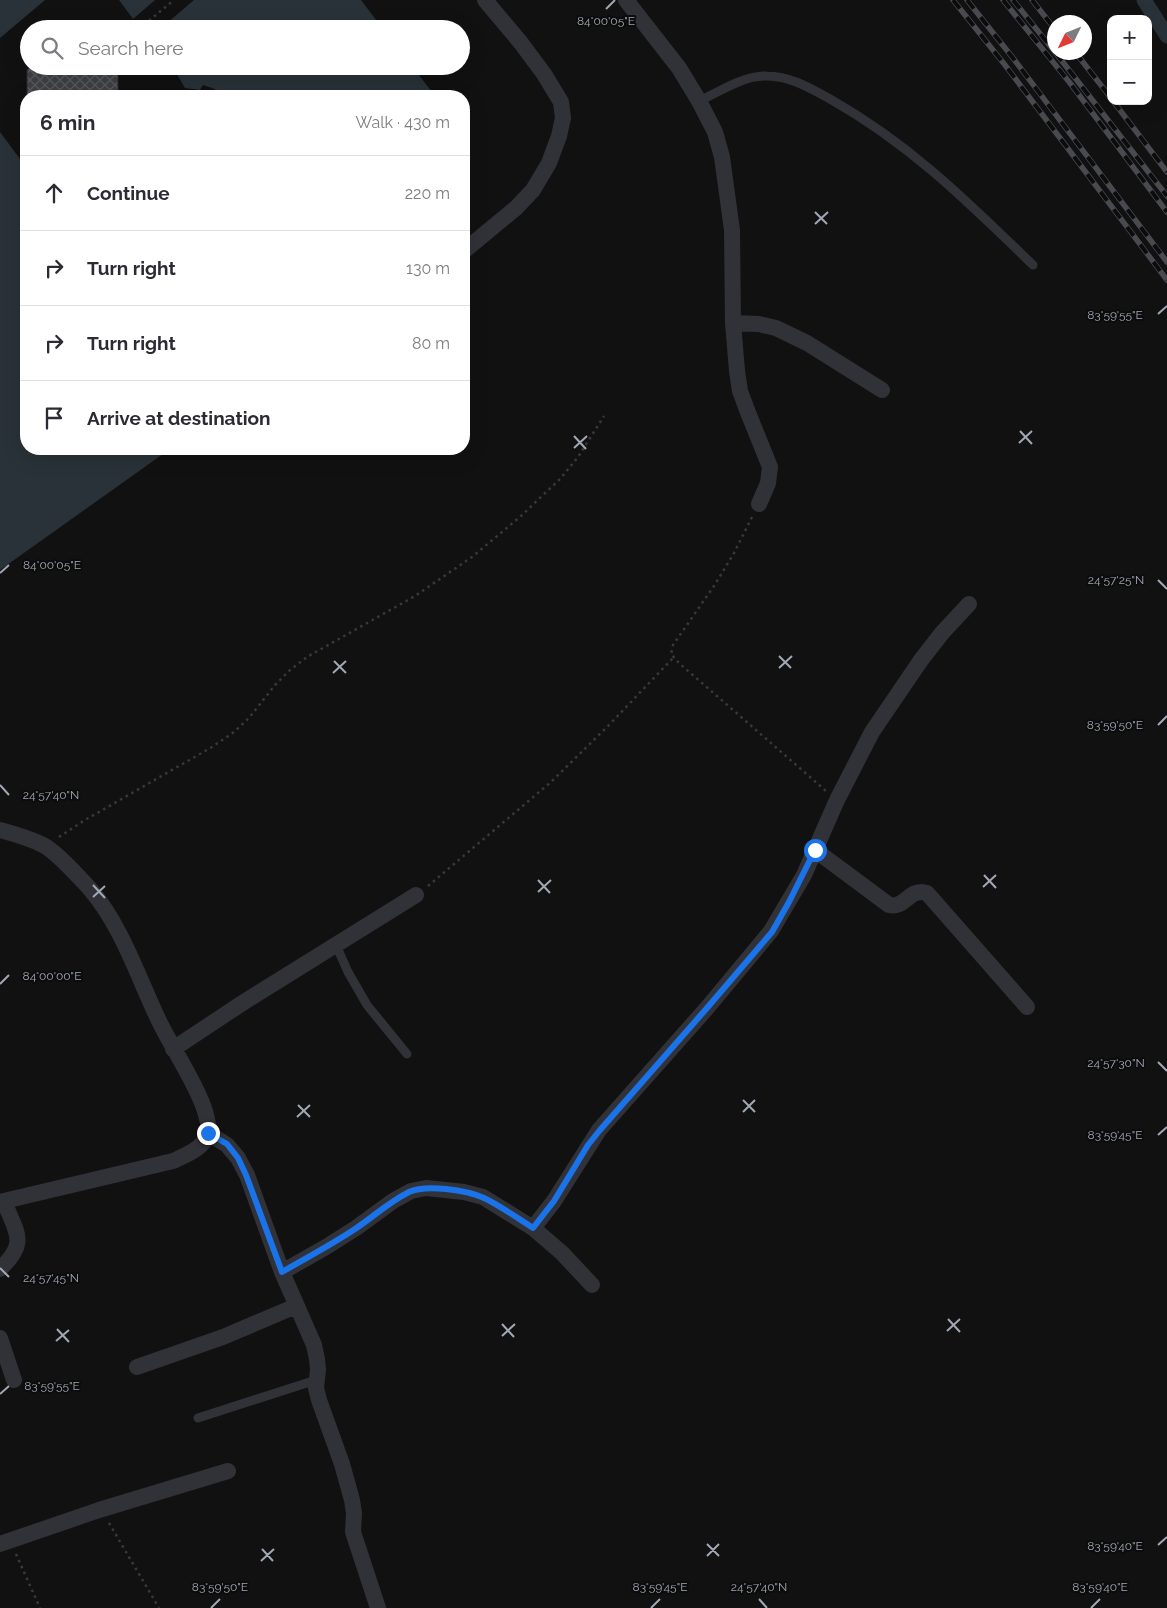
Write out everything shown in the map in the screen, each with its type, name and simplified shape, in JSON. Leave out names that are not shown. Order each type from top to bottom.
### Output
[{"type":"street","points":[[470,246],[516,208],[533,190],[549,163],[559,136],[563,118],[561,102],[544,74],[485,0]]},
{"type":"street","points":[[626,0],[679,68],[699,101],[714,132],[722,157],[732,230],[734,349],[740,391],[770,467],[768,483],[759,504]]},
{"type":"street","points":[[733,323],[759,324],[776,328],[807,343],[882,390]]},
{"type":"street","points":[[533,1228],[554,1201],[588,1145],[600,1130],[772,932],[815,850],[837,800],[872,732],[898,691],[942,633],[969,604]]},
{"type":"street","points":[[0,830],[20,835],[45,846],[91,890],[113,923],[204,1107],[208,1122],[208,1133],[202,1144],[190,1153],[173,1161],[2,1201],[17,1234],[18,1243],[16,1252],[0,1269]]},
{"type":"street","points":[[815,850],[889,905],[896,907],[901,905],[916,892],[927,893],[1027,1007]]},
{"type":"street","points":[[174,1049],[244,1002],[416,895]]},
{"type":"street","points":[[208,1133],[227,1144],[238,1158],[282,1272],[314,1345],[318,1364],[316,1380],[318,1400],[342,1464],[352,1500],[354,1513],[353,1532],[378,1608]]},
{"type":"street","points":[[282,1272],[356,1228],[393,1201],[411,1191],[426,1188],[464,1192],[483,1197],[533,1228],[562,1253],[592,1285]]},
{"type":"street","points":[[137,1367],[215,1340],[296,1306]]},
{"type":"street","points":[[0,1338],[14,1380]]},
{"type":"street","points":[[5,1542],[100,1510],[228,1471]]},
{"type":"lane","points":[[699,101],[746,79],[765,75],[785,78],[807,87],[874,126],[935,171],[1033,265]]},
{"type":"lane","points":[[336,945],[348,972],[367,1006],[407,1054]]},
{"type":"lane","points":[[198,1418],[316,1380]]},
{"type":"path","points":[[150,20],[174,0]]},
{"type":"path","points":[[45,846],[85,820],[212,747],[234,732],[249,718],[275,685],[307,657],[415,596],[472,558],[560,479],[578,457],[604,416]]},
{"type":"path","points":[[759,504],[719,578],[672,645],[671,654],[673,658],[731,707],[800,770],[837,800]]},
{"type":"path","points":[[416,895],[482,842],[550,782],[609,725],[673,658]]},
{"type":"path","points":[[100,1510],[126,1550],[159,1608]]},
{"type":"path","points":[[5,1542],[40,1608]]},
{"type":"shaded area","points":[[0,0],[45,0],[20,20],[0,38]]},
{"type":"shaded area","points":[[119,0],[155,0],[133,19]]},
{"type":"shaded area","points":[[194,0],[361,0],[376,20],[171,20]]},
{"type":"shaded area","points":[[177,75],[419,75],[430,90],[215,90],[203,85],[200,90],[185,88]]},
{"type":"shaded area","points":[[0,132],[20,159],[20,455],[162,455],[0,570]]},
{"type":"building","points":[[27,75],[118,75],[118,90],[27,90]]},
{"type":"waterway","points":[[1144,0],[1167,36]]},
{"type":"railway","points":[[953,0],[1005,65],[1167,280]]},
{"type":"railway","points":[[967,0],[1167,262]]},
{"type":"railway","points":[[1003,0],[1070,83],[1167,212]]},
{"type":"railway","points":[[1013,0],[1047,42]]},
{"type":"railway","points":[[1032,0],[1047,19]]},
{"type":"railway","points":[[1061,60],[1167,196]]},
{"type":"railway","points":[[1081,60],[1107,93]]},
{"type":"railway","points":[[1116,105],[1167,172]]},
{"type":"route","points":[[208,1133],[227,1144],[238,1158],[282,1272],[356,1228],[393,1201],[411,1191],[426,1188],[464,1192],[483,1197],[533,1228],[554,1201],[588,1145],[618,1107],[772,932],[804,875],[815,850]]}]
